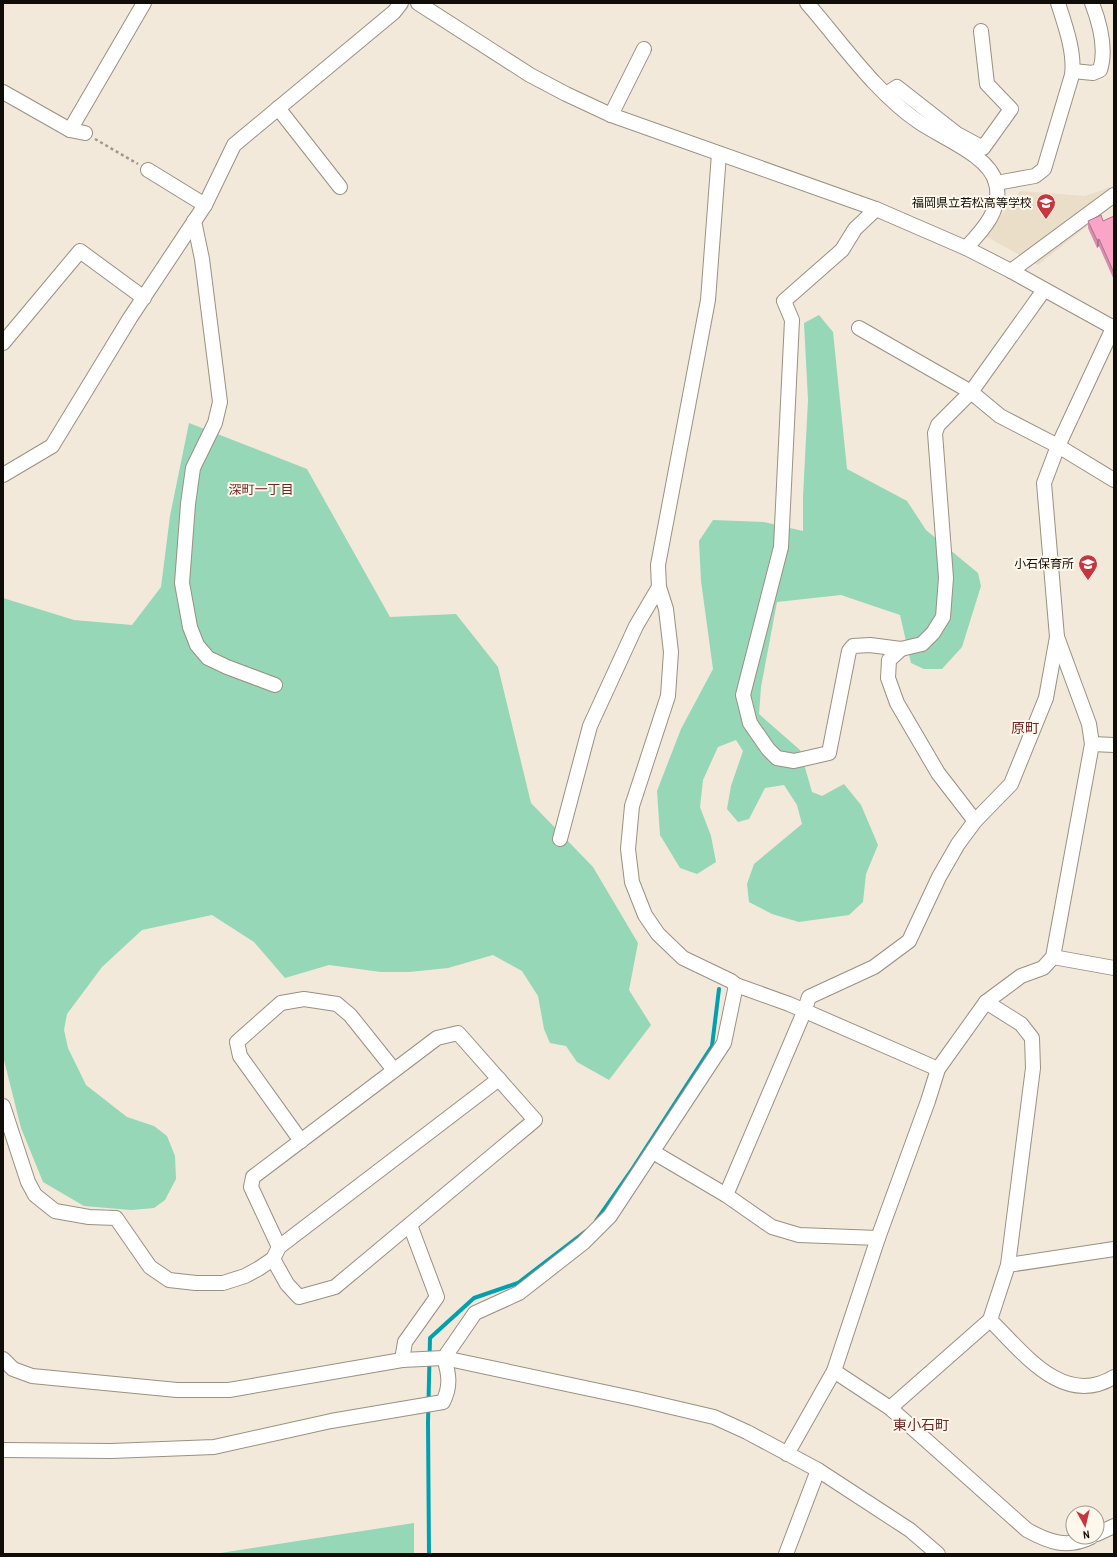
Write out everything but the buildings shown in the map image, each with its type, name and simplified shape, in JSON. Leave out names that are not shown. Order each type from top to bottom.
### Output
[{"type":"street","points":[[70,130],[144,3]]},
{"type":"street","points":[[3,475],[52,446],[144,298],[205,205],[234,145],[394,12],[401,3]]},
{"type":"street","points":[[418,3],[530,75],[566,94],[611,114],[719,154],[876,209],[966,248],[1114,327],[1058,446],[1044,483],[1057,637],[1046,698],[1011,784],[975,821],[958,844],[939,878],[909,941],[874,967],[809,997],[726,1195]]},
{"type":"street","points":[[807,3],[886,94],[918,122],[986,163],[996,183],[998,202],[982,231],[966,248]]},
{"type":"street","points":[[996,183],[1035,176],[1044,170],[1073,71],[1067,31],[1058,3]]},
{"type":"street","points":[[1073,71],[1093,72],[1100,70],[1103,59],[1099,21],[1092,3]]},
{"type":"street","points":[[886,94],[897,87],[957,134],[984,148],[1012,109],[987,84],[981,31]]},
{"type":"street","points":[[611,114],[644,49]]},
{"type":"street","points":[[3,92],[70,130],[85,133]]},
{"type":"street","points":[[278,108],[340,187]]},
{"type":"street","points":[[719,154],[708,300],[658,565],[659,587],[666,609],[671,652],[668,696],[632,806],[628,849],[632,882],[645,915],[658,934],[683,958],[731,981],[736,985],[789,1004],[804,1012],[938,1069]]},
{"type":"street","points":[[148,170],[205,205]]},
{"type":"street","points":[[1011,271],[1114,195]]},
{"type":"street","points":[[876,209],[855,229],[842,250],[784,301],[792,320],[781,547],[743,695],[750,723],[768,749],[777,758],[794,761],[829,753],[849,650],[853,646],[870,645],[901,649],[922,644],[933,633],[943,617],[946,578],[935,433],[938,425],[971,392],[1044,290]]},
{"type":"street","points":[[194,221],[202,259],[220,402],[215,423],[193,468],[188,504],[182,583],[190,627],[197,645],[208,658],[227,667],[275,685]]},
{"type":"street","points":[[3,343],[80,251],[144,298]]},
{"type":"street","points":[[859,328],[971,392],[1000,416],[1058,446],[1114,480]]},
{"type":"street","points":[[560,839],[590,726],[636,626],[659,587]]},
{"type":"street","points":[[787,1454],[834,1371],[878,1238],[938,1069],[986,1002],[1021,976],[1042,968],[1053,957],[1092,744],[1089,724],[1057,637]]},
{"type":"street","points":[[901,649],[889,660],[888,678],[897,703],[938,773],[975,821]]},
{"type":"street","points":[[1092,744],[1114,745]]},
{"type":"street","points":[[1053,957],[1114,968]]},
{"type":"street","points":[[444,1358],[475,1313],[519,1293],[583,1243],[610,1216],[724,1044],[736,985]]},
{"type":"street","points":[[301,1141],[240,1056],[237,1042],[281,1003],[304,1000],[337,1004],[350,1015],[394,1070]]},
{"type":"street","points":[[890,1408],[990,1320],[1008,1266],[1033,1068],[1032,1038],[1021,1024],[986,1002]]},
{"type":"street","points":[[458,1032],[535,1120],[335,1287],[299,1297],[287,1284],[251,1187],[253,1177],[394,1070],[437,1038],[458,1032]]},
{"type":"street","points":[[3,1106],[28,1182],[35,1195],[55,1211],[89,1217],[116,1218],[150,1267],[169,1280],[196,1283],[224,1282],[245,1276],[499,1079]]},
{"type":"street","points":[[653,1152],[726,1195],[772,1227],[799,1235],[878,1238]]},
{"type":"street","points":[[402,1360],[405,1342],[437,1297],[410,1225]]},
{"type":"street","points":[[1008,1266],[1114,1250]]},
{"type":"street","points":[[990,1320],[1047,1375],[1066,1383],[1087,1387],[1114,1377]]},
{"type":"street","points":[[3,1450],[111,1451],[214,1447],[331,1421],[444,1402],[449,1384],[449,1373],[444,1358]]},
{"type":"street","points":[[3,1359],[12,1369],[32,1376],[177,1390],[229,1390],[402,1360],[444,1358],[714,1417],[747,1432],[818,1470],[910,1530],[938,1554]]},
{"type":"street","points":[[834,1371],[890,1408],[1027,1530],[1045,1540],[1065,1543]]},
{"type":"street","points":[[786,1554],[818,1470]]},
{"type":"path","points":[[85,133],[148,170]]},
{"type":"shaded area","name":"福岡県立若松高等学校","points":[[1114,186],[1114,205],[1038,265],[985,236],[1020,191],[1085,196]]},
{"type":"green space","points":[[819,315],[833,332],[847,469],[907,501],[926,530],[978,573],[981,586],[962,647],[942,669],[924,669],[911,663],[900,615],[841,595],[777,602],[761,687],[759,714],[800,750],[812,792],[822,796],[844,784],[861,805],[878,845],[866,874],[863,902],[849,915],[799,922],[772,914],[749,902],[747,884],[754,864],[802,824],[797,805],[784,785],[765,788],[749,819],[738,822],[727,809],[731,786],[743,751],[736,740],[718,747],[703,780],[700,807],[711,836],[716,862],[697,874],[680,868],[660,835],[657,791],[681,729],[713,669],[701,581],[699,541],[713,520],[764,522],[803,531],[803,497],[808,400],[804,323]]},
{"type":"green space","points":[[189,423],[307,469],[390,617],[456,614],[498,667],[531,803],[593,867],[638,943],[629,990],[651,1025],[609,1080],[577,1062],[566,1046],[550,1043],[544,1029],[538,996],[522,971],[493,955],[448,968],[409,972],[381,972],[329,965],[285,978],[254,942],[212,915],[142,930],[102,967],[67,1014],[64,1030],[68,1048],[86,1085],[127,1117],[154,1126],[167,1136],[175,1156],[176,1179],[165,1200],[154,1208],[131,1210],[84,1206],[43,1182],[21,1128],[3,1056],[3,598],[74,620],[132,625],[161,587],[170,516]]},
{"type":"green space","points":[[414,1523],[414,1554],[214,1554]]},
{"type":"waterway","points":[[596,1221],[631,1171],[712,1046],[719,989]]},
{"type":"waterway","points":[[429,1554],[428,1422],[430,1338],[474,1298],[518,1283],[586,1231]]},
{"type":"place","name":"福岡県立若松高等学校","points":[[1046,220]]},
{"type":"place","name":"小石保育所","points":[[1088,581]]},
{"type":"district","name":"深町一丁目","points":[[261,489]]},
{"type":"district","name":"原町","points":[[1025,728]]},
{"type":"district","name":"東小石町","points":[[921,1425]]}]
